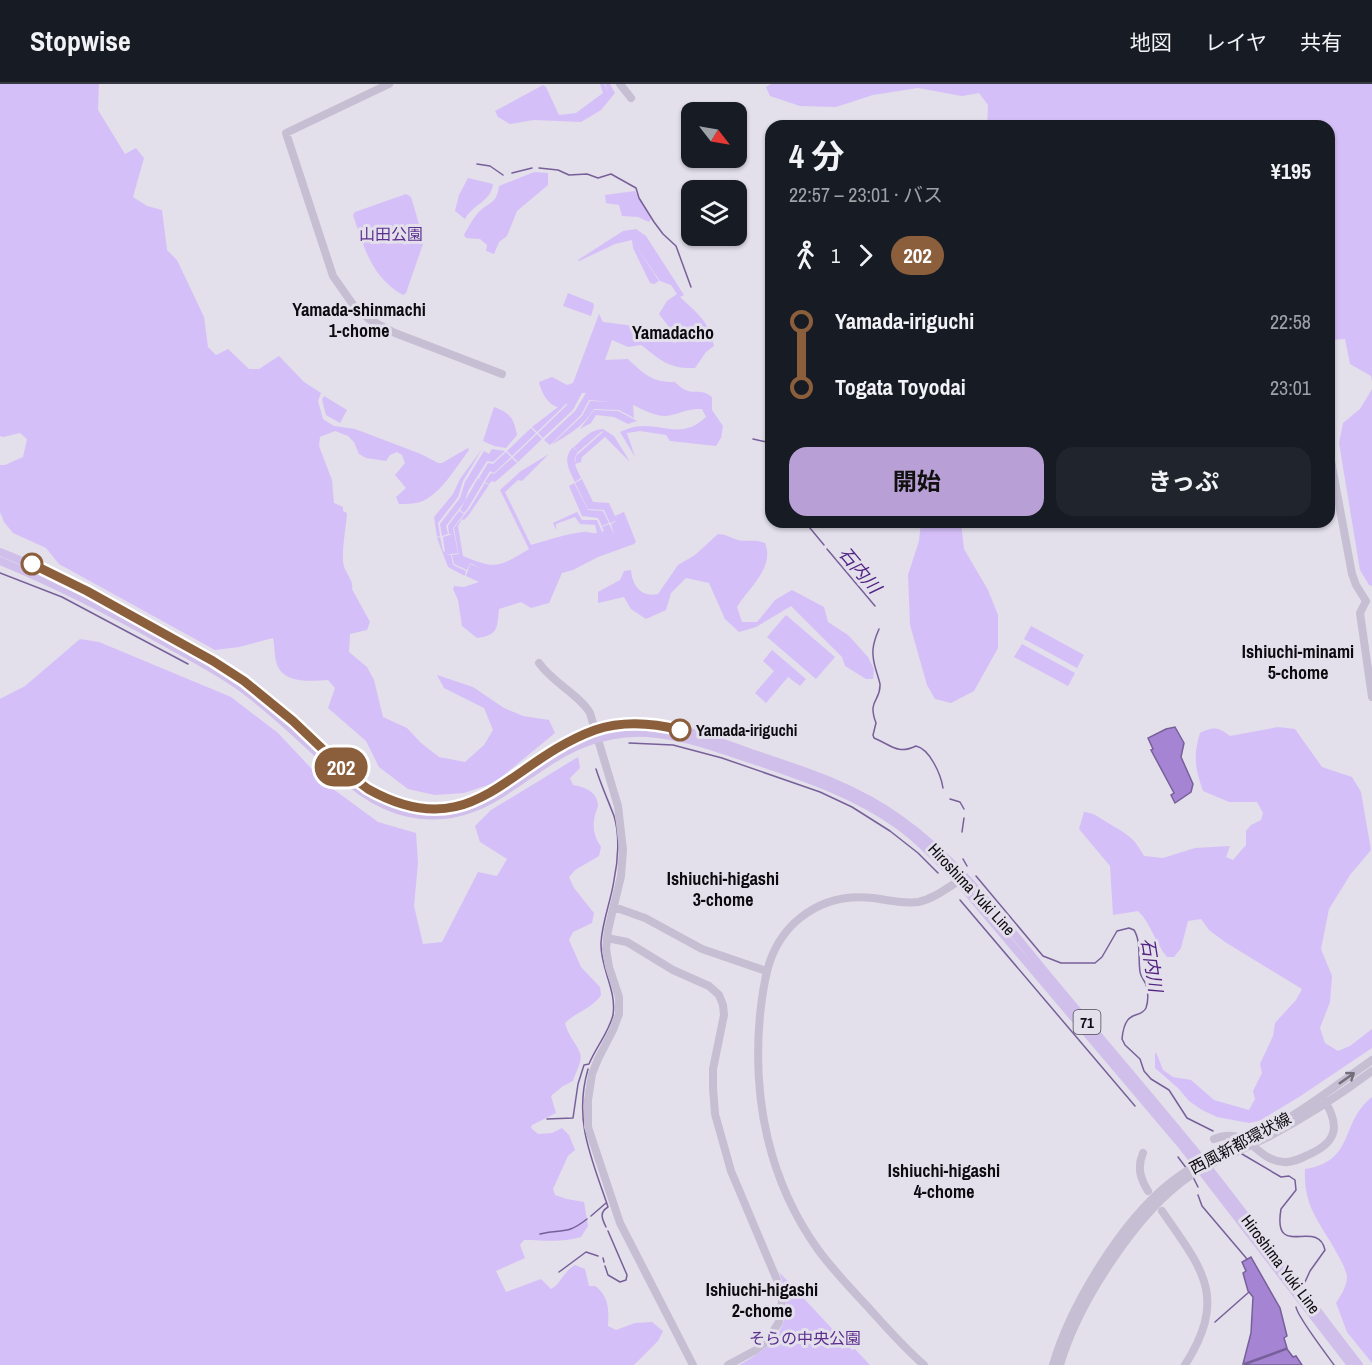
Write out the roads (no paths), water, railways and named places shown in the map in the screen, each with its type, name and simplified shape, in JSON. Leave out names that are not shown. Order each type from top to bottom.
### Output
[{"type":"main road","name":"Hiroshima Yuki Line","points":[[0,552],[87,591],[213,661],[260,694],[368,789],[396,802],[431,809],[448,808],[480,799],[554,750],[628,724],[670,727],[714,740],[835,783],[870,799],[920,834],[1039,965],[1197,1154],[1359,1365]]},
{"type":"main road","name":"Hiroshima Yuki Line","points":[[0,561],[93,604],[210,668],[262,703],[363,794],[386,806],[409,813],[440,815],[473,809],[500,796],[596,734]]},
{"type":"main road","name":"Hiroshima Yuki Line","points":[[962,879],[1183,1147],[1351,1365]]},
{"type":"street","points":[[389,84],[286,133],[333,276],[354,306],[379,325],[502,374]]},
{"type":"street","points":[[620,84],[631,98]]},
{"type":"street","points":[[1335,482],[1352,574],[1356,585],[1369,601],[1360,613],[1372,696]]},
{"type":"street","points":[[539,663],[552,679],[586,707],[618,806],[622,828],[622,863],[607,938],[608,961],[618,993],[619,1008],[615,1024],[590,1081],[587,1109],[590,1136],[620,1223],[693,1365]]},
{"type":"street","points":[[924,1365],[899,1341],[823,1256],[798,1218],[781,1183],[766,1134],[758,1087],[758,1040],[766,971],[772,952],[783,935],[801,917],[820,905],[839,899],[859,897],[906,902],[921,901],[962,879]]},
{"type":"street","points":[[614,907],[645,918],[702,949],[766,971]]},
{"type":"street","points":[[607,938],[627,942],[673,970],[709,986],[719,995],[723,1005],[724,1015],[713,1069],[715,1114],[731,1171],[777,1280],[782,1301],[778,1322],[767,1341],[756,1350],[728,1365]]},
{"type":"street","name":"西風新都環状線","points":[[1324,1099],[1372,1060]]},
{"type":"street","name":"西風新都環状線","points":[[1056,1363],[1070,1319],[1094,1276],[1141,1211],[1157,1194],[1217,1154],[1269,1132],[1372,1071]]},
{"type":"street","points":[[1214,1139],[1237,1136],[1278,1161],[1296,1160],[1324,1147],[1332,1136],[1335,1122],[1324,1099]]},
{"type":"street","points":[[1143,1153],[1139,1169],[1148,1191]]},
{"type":"street","name":"西風新都環状線","points":[[1056,1363],[1084,1307],[1114,1259],[1147,1215],[1186,1175]]},
{"type":"street","points":[[1162,1211],[1198,1265],[1207,1292],[1208,1311],[1204,1328],[1185,1365]]},
{"type":"waterway","points":[[477,164],[490,166],[503,175]]},
{"type":"waterway","points":[[512,173],[532,168]]},
{"type":"waterway","points":[[539,168],[558,170],[569,175],[587,174],[598,178],[611,174],[636,188],[639,198],[654,222],[676,246],[691,287]]},
{"type":"waterway","name":"石内川","points":[[753,439],[765,442]]},
{"type":"waterway","name":"石内川","points":[[810,528],[824,545]]},
{"type":"waterway","name":"石内川","points":[[827,549],[875,606]]},
{"type":"waterway","points":[[0,573],[62,597],[188,664]]},
{"type":"waterway","name":"石内川","points":[[879,629],[873,649],[874,664],[880,684],[873,709],[876,723],[874,738],[899,749],[910,749],[916,746],[921,748],[934,763],[943,788]]},
{"type":"waterway","points":[[629,743],[673,745],[722,758],[820,792],[852,807],[890,831],[918,853],[938,873]]},
{"type":"waterway","points":[[589,1064],[613,1015],[613,997],[603,961],[601,943],[618,848],[614,816],[596,769]]},
{"type":"waterway","name":"石内川","points":[[950,799],[960,802],[964,809]]},
{"type":"waterway","name":"石内川","points":[[962,832],[964,818]]},
{"type":"waterway","name":"石内川","points":[[963,859],[967,866]]},
{"type":"waterway","name":"石内川","points":[[976,876],[1043,956],[1061,963],[1095,963],[1102,957],[1117,931],[1129,928],[1134,930],[1138,944],[1140,972],[1148,993],[1146,1008],[1129,1018],[1122,1039],[1140,1059],[1144,1071],[1151,1079],[1169,1090],[1187,1118],[1213,1131]]},
{"type":"waterway","points":[[960,900],[1135,1106]]},
{"type":"waterway","points":[[547,1119],[573,1118],[578,1084],[584,1065],[589,1064]]},
{"type":"waterway","points":[[588,1069],[584,1088],[584,1123],[586,1140],[608,1207],[602,1213],[606,1227]]},
{"type":"waterway","name":"石内川","points":[[1242,1154],[1281,1177],[1289,1176],[1295,1180],[1296,1190],[1281,1209],[1280,1224],[1283,1233],[1289,1236],[1314,1237],[1321,1241],[1325,1250],[1305,1282]]},
{"type":"waterway","points":[[1178,1157],[1187,1169]]},
{"type":"waterway","points":[[1193,1177],[1198,1187]]},
{"type":"waterway","points":[[1198,1195],[1202,1206],[1247,1259]]},
{"type":"waterway","points":[[591,1216],[606,1203]]},
{"type":"waterway","points":[[540,1234],[569,1230],[587,1219]]},
{"type":"waterway","points":[[605,1266],[608,1275],[620,1282],[626,1280],[627,1275],[608,1231]]},
{"type":"waterway","points":[[559,1272],[586,1252],[598,1256]]},
{"type":"waterway","points":[[603,1258],[604,1262]]},
{"type":"waterway","points":[[1215,1322],[1249,1292]]},
{"type":"waterway","name":"石内川","points":[[1296,1307],[1334,1365]]},
{"type":"place","name":"Yamada-iriguchi","points":[[680,730]]},
{"type":"district","name":"Yamada-shinmachi 1-chome","points":[[359,319]]},
{"type":"district","name":"Yamadacho","points":[[673,332]]},
{"type":"district","name":"Ishiuchi-minami 5-chome","points":[[1298,661]]},
{"type":"district","name":"Ishiuchi-higashi 3-chome","points":[[723,888]]},
{"type":"district","name":"Ishiuchi-higashi 4-chome","points":[[944,1180]]},
{"type":"district","name":"Ishiuchi-higashi 2-chome","points":[[762,1299]]},
{"type":"park label","name":"山田公園","points":[[391,234]]},
{"type":"park label","name":"そらの中央公園","points":[[805,1338]]}]
